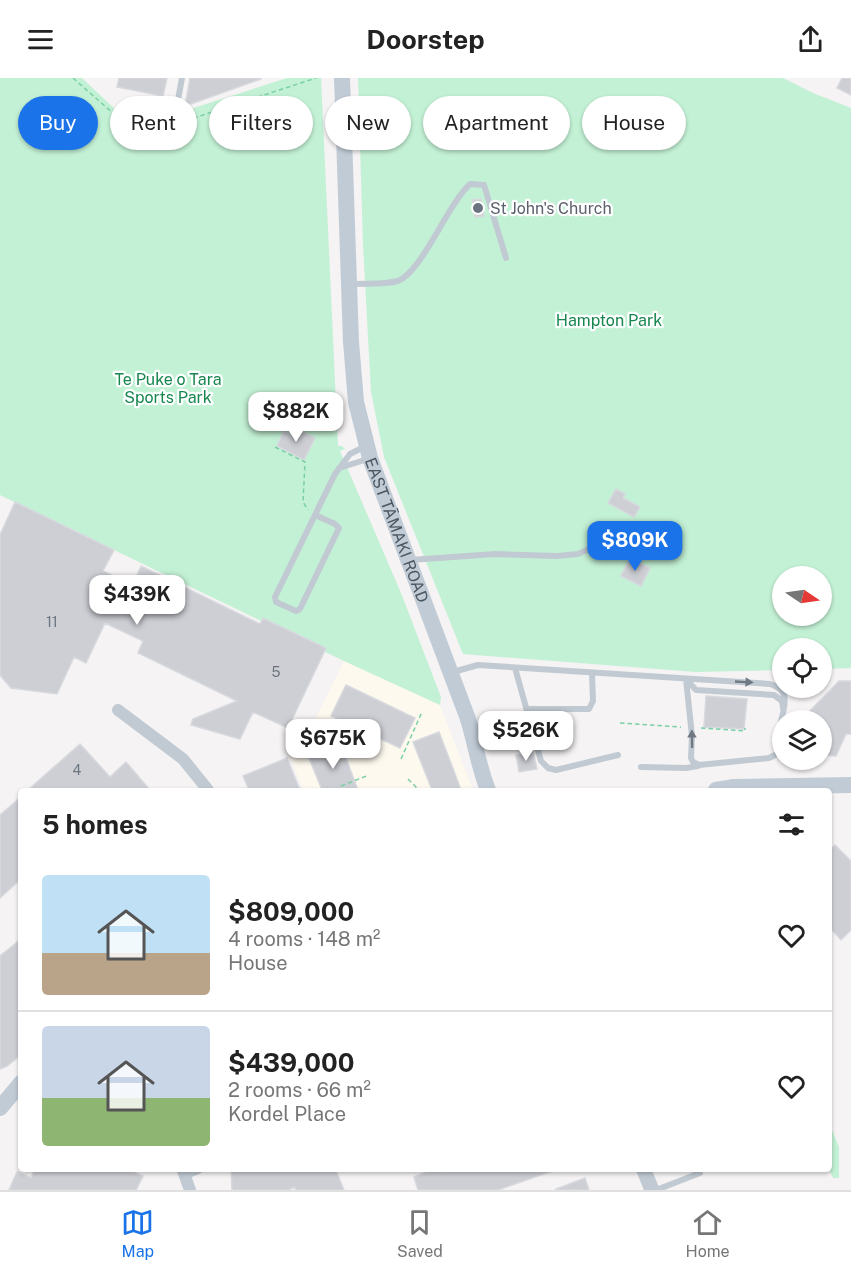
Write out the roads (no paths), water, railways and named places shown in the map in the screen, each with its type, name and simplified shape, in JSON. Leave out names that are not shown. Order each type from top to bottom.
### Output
[{"type":"main road","name":"EAST TĀMAKI ROAD","points":[[342,78],[351,284],[351,342],[356,402],[368,452],[468,719],[480,758],[482,774],[488,788]]},
{"type":"main road","name":"EAST TĀMAKI ROAD","points":[[480,758],[490,771],[497,788]]},
{"type":"main road","points":[[728,788],[851,785]]},
{"type":"main road","points":[[0,1108],[18,1087]]},
{"type":"street","points":[[118,710],[183,759],[206,788]]},
{"type":"street","points":[[184,1172],[190,1190]]},
{"type":"street","points":[[645,1172],[652,1190]]},
{"type":"lane","points":[[179,96],[182,78]]},
{"type":"lane","points":[[351,284],[396,281],[406,277],[421,258],[459,194],[470,184],[484,185],[487,191],[491,213],[506,258]]},
{"type":"lane","points":[[339,468],[368,452]]},
{"type":"lane","points":[[315,515],[339,528],[300,609],[296,611],[276,602],[275,599],[334,474],[350,454],[368,452]]},
{"type":"lane","points":[[408,561],[495,554],[568,556],[587,551],[612,532]]},
{"type":"lane","points":[[451,673],[478,665],[774,685],[784,694],[784,710]]},
{"type":"lane","points":[[515,668],[541,761],[548,768],[556,770],[618,755]]},
{"type":"lane","points":[[527,710],[589,709],[593,701],[592,672]]},
{"type":"lane","points":[[686,679],[696,690],[774,695],[782,701],[784,710]]},
{"type":"lane","points":[[686,679],[692,736],[691,758],[699,765]]},
{"type":"lane","points":[[641,767],[686,768],[772,757]]},
{"type":"lane","points":[[656,1190],[700,1173]]},
{"type":"place","name":"St John's Church","points":[[478,208]]},
{"type":"park label","name":"Hampton Park","points":[[609,320]]},
{"type":"park label","name":"Te Puke o Tara Sports Park","points":[[168,388]]}]
